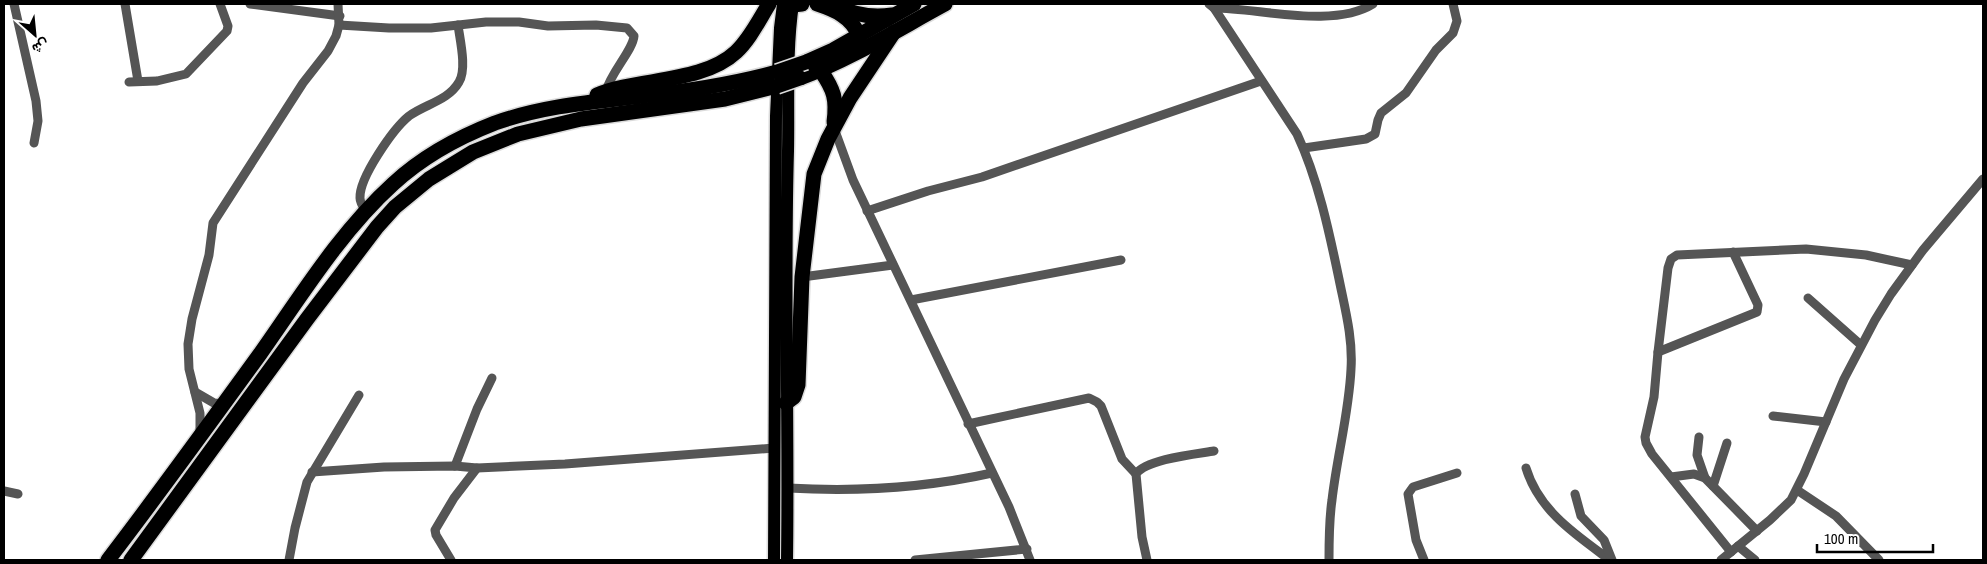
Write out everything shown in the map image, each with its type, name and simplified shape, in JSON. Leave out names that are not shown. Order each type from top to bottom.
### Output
[{"type":"highway","points":[[574,104],[606,91],[701,71],[726,60],[738,51],[768,4]]},
{"type":"highway","points":[[817,4],[849,19],[859,36]]},
{"type":"highway","points":[[834,4],[869,17],[896,15]]},
{"type":"highway","points":[[131,560],[377,227],[395,207],[429,179],[473,152],[518,134],[563,122],[725,98],[777,79],[806,62],[859,36],[914,4]]},
{"type":"highway","points":[[108,560],[200,437],[305,289],[366,211],[394,182],[422,161],[452,143],[495,124],[540,110],[735,83],[800,78],[820,70],[945,4]]},
{"type":"highway","points":[[781,403],[794,397],[798,385],[802,277],[814,174],[823,150],[850,98],[894,32]]},
{"type":"highway","points":[[820,70],[831,85],[834,94],[836,108],[834,128]]},
{"type":"highway","points":[[305,289],[322,300]]},
{"type":"main road","points":[[787,560],[788,488],[781,403],[789,60],[793,4]]},
{"type":"main road","points":[[774,560],[774,448],[781,403]]},
{"type":"street","points":[[14,4],[36,101],[38,121],[34,143]]},
{"type":"street","points":[[125,4],[134,82],[157,81],[180,76],[190,70],[227,31],[228,26],[220,4]]},
{"type":"street","points":[[250,4],[389,28],[431,28],[486,22],[519,22],[548,26],[596,25],[627,28],[634,36],[634,42],[615,69],[606,91]]},
{"type":"street","points":[[200,437],[200,413],[189,369],[188,344],[192,319],[209,254],[213,223],[303,83],[328,51],[336,36],[340,21],[338,4]]},
{"type":"street","points":[[1211,6],[1310,17],[1348,12],[1373,4]]},
{"type":"street","points":[[1304,148],[1373,137],[1377,130],[1381,113],[1406,92],[1436,50],[1453,33],[1457,21],[1453,4]]},
{"type":"street","points":[[1211,6],[1288,118],[1304,148],[1327,227],[1347,319],[1351,345],[1349,398],[1331,502],[1329,560]]},
{"type":"street","points":[[366,211],[362,206],[360,198],[361,187],[391,134],[410,115],[436,102],[450,92],[459,82],[462,73],[462,56],[458,25]]},
{"type":"street","points":[[867,211],[928,191],[982,177],[1261,80]]},
{"type":"street","points":[[834,128],[853,180],[867,211],[1009,507],[1030,560]]},
{"type":"street","points":[[1722,560],[1781,510],[1797,490],[1861,344],[1891,294],[1912,265],[1950,215],[1983,179]]},
{"type":"street","points":[[1755,560],[1735,549],[1671,477],[1652,454],[1646,442],[1646,429],[1654,397],[1668,268],[1671,259],[1678,255],[1806,249],[1866,255],[1912,265]]},
{"type":"street","points":[[1658,352],[1757,312],[1758,305],[1733,252]]},
{"type":"street","points":[[911,300],[1120,260]]},
{"type":"street","points":[[802,277],[893,265]]},
{"type":"street","points":[[1808,298],[1861,344]]},
{"type":"street","points":[[455,466],[477,409],[492,378]]},
{"type":"street","points":[[195,392],[214,403],[223,404]]},
{"type":"street","points":[[289,560],[307,482],[359,395]]},
{"type":"street","points":[[968,424],[1089,398],[1097,402],[1104,412],[1118,453],[1125,464],[1136,474],[1142,536],[1147,560]]},
{"type":"street","points":[[1773,416],[1826,422]]},
{"type":"street","points":[[1699,437],[1697,455],[1706,478],[1757,531]]},
{"type":"street","points":[[1713,486],[1727,443]]},
{"type":"street","points":[[312,472],[384,467],[455,466],[477,468],[627,460],[774,448]]},
{"type":"street","points":[[1136,474],[1151,464],[1214,451]]},
{"type":"street","points":[[451,560],[435,530],[454,498],[477,468]]},
{"type":"street","points":[[1526,468],[1537,495],[1555,516],[1571,531],[1611,560]]},
{"type":"street","points":[[788,488],[830,491],[884,488],[968,478],[992,473]]},
{"type":"street","points":[[1424,560],[1416,540],[1408,494],[1413,487],[1457,473]]},
{"type":"street","points":[[1671,477],[1694,474],[1706,478]]},
{"type":"street","points":[[1797,490],[1836,516],[1879,560]]},
{"type":"street","points":[[4,491],[18,494]]},
{"type":"street","points":[[1575,494],[1581,516],[1604,540],[1611,560]]},
{"type":"street","points":[[915,560],[1026,549]]}]
